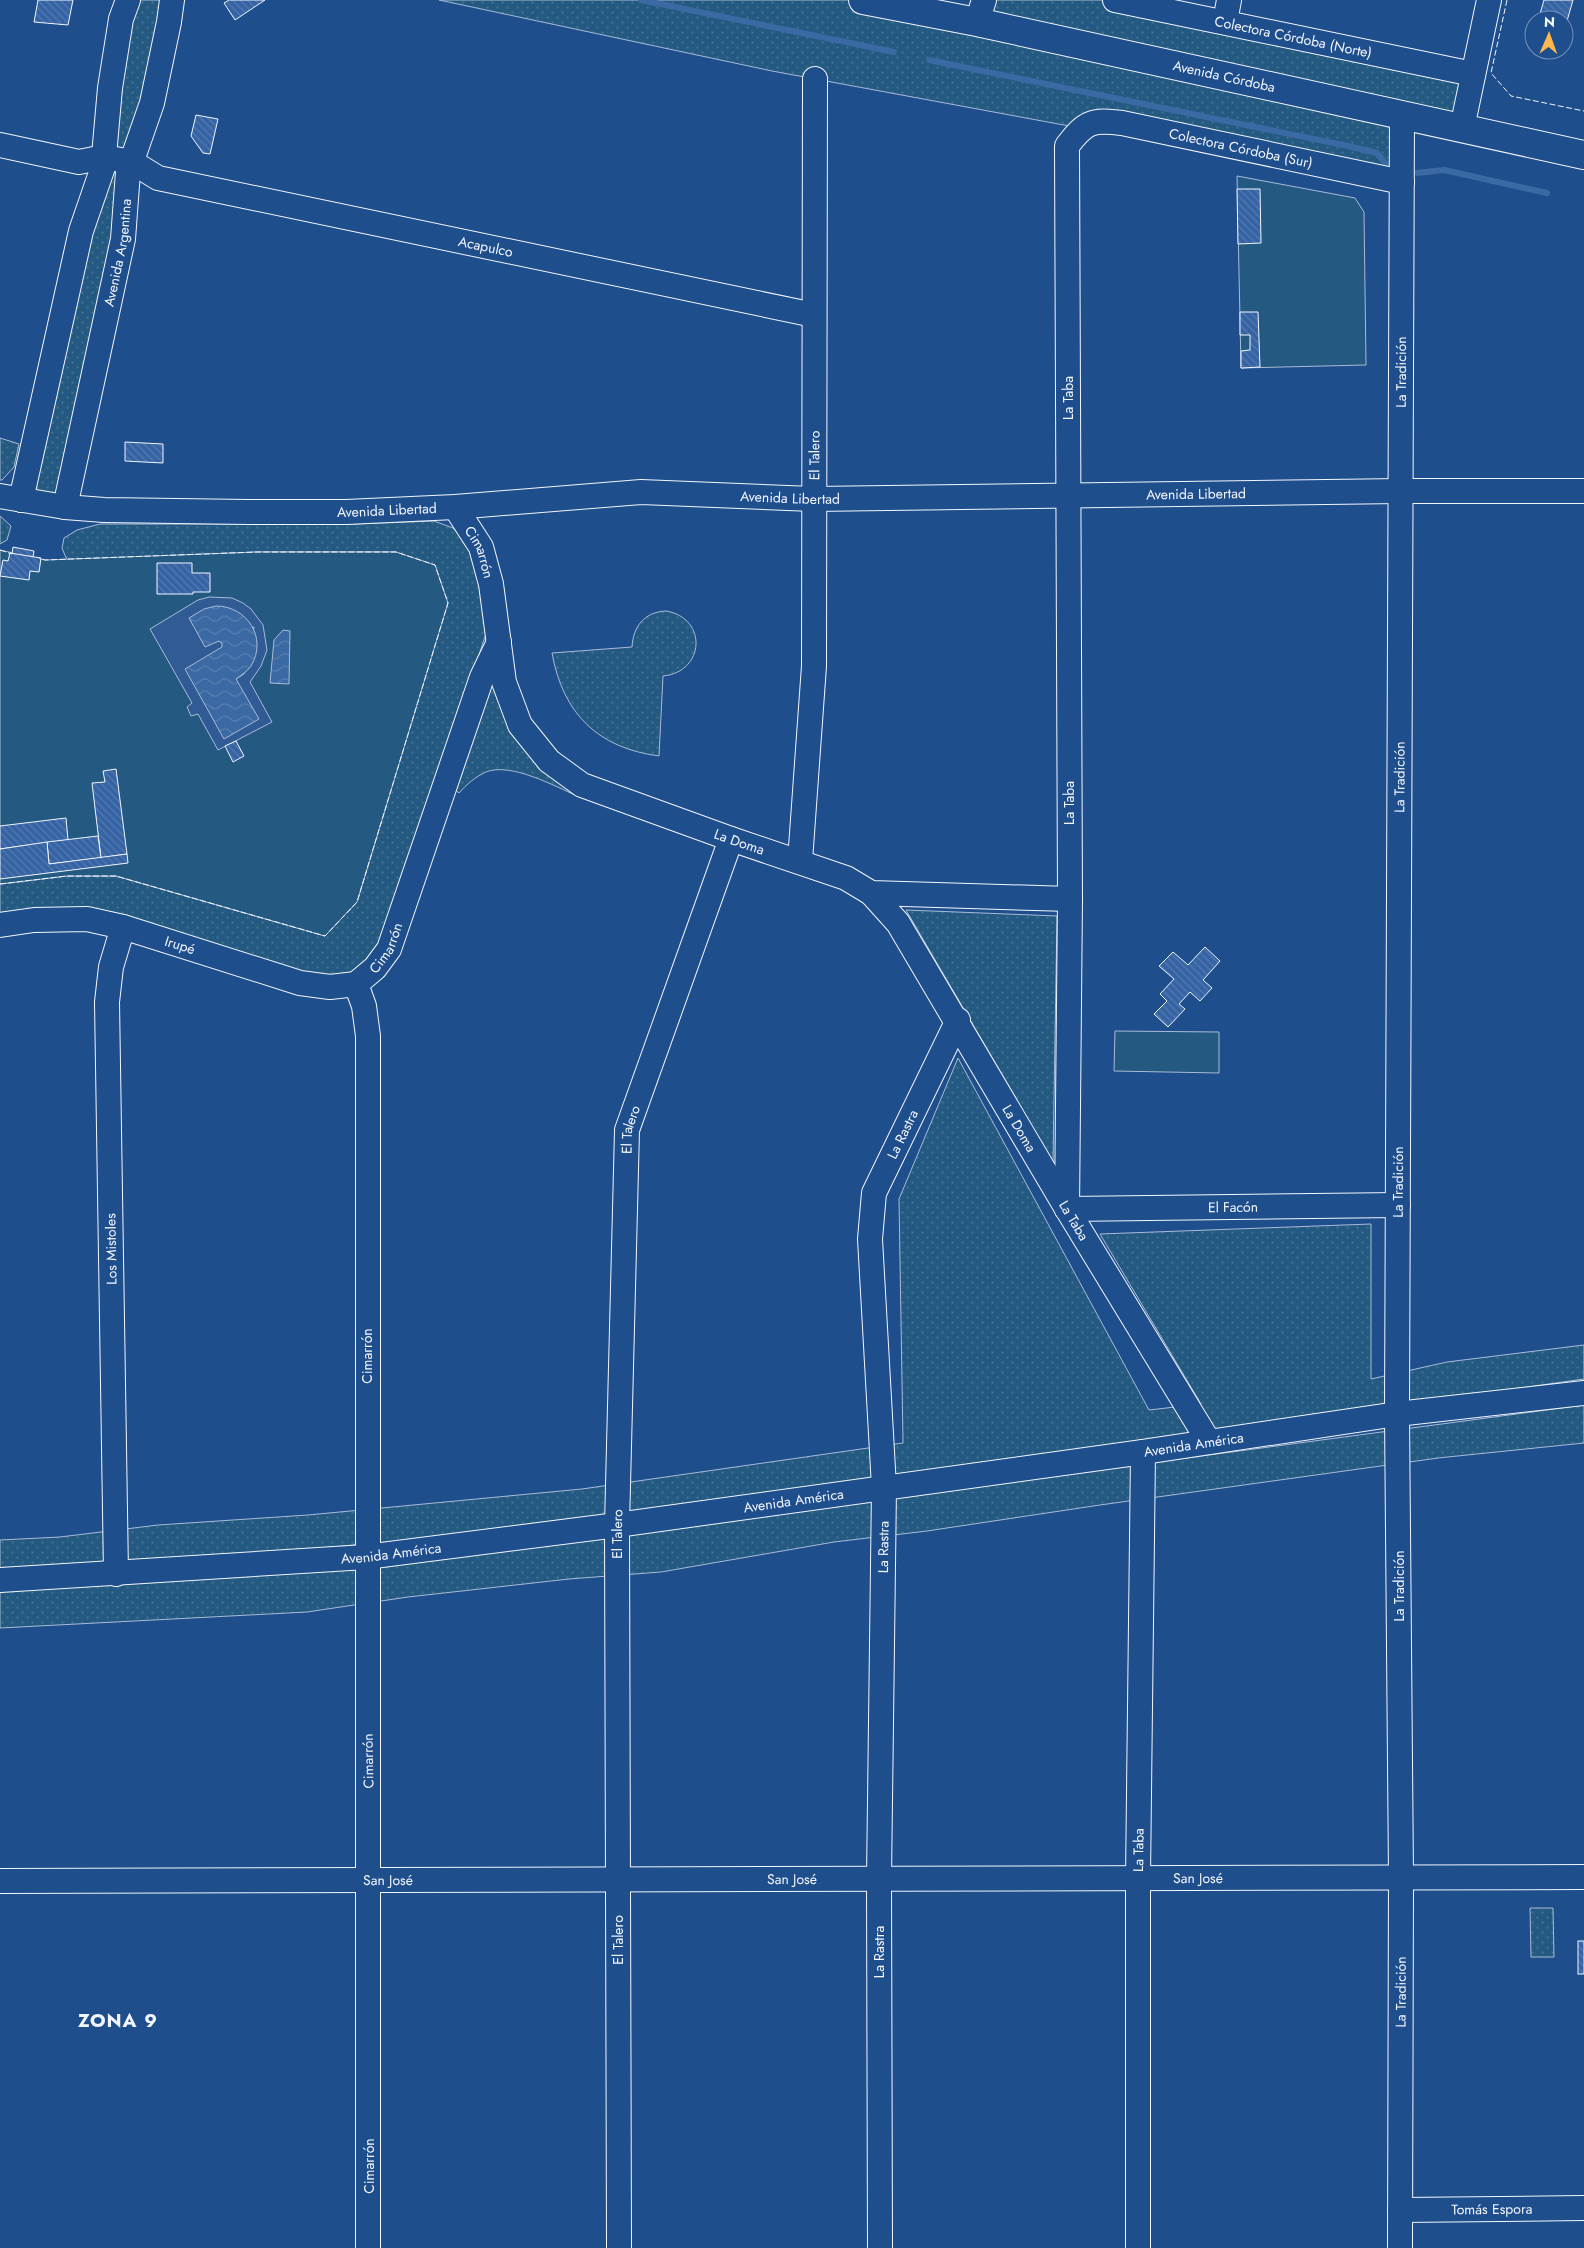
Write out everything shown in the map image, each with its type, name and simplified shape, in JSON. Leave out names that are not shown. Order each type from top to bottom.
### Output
[{"type":"main road","name":"Avenida Córdoba","points":[[863,0],[981,11],[1214,75],[1584,155]]},
{"type":"street","points":[[10,498],[81,231],[102,167],[110,88],[121,19],[128,0]]},
{"type":"street","name":"Avenida Argentina","points":[[65,507],[123,239],[130,173],[152,103],[172,0]]},
{"type":"street","name":"Colectora Córdoba (Norte)","points":[[1116,0],[1227,11],[1473,74]]},
{"type":"street","points":[[1462,128],[1489,0]]},
{"type":"street","name":"El Talero","points":[[800,861],[814,666],[815,79]]},
{"type":"street","name":"La Tradición","points":[[1400,2248],[1401,1878],[1397,1414],[1402,115]]},
{"type":"street","name":"Colectora Córdoba (Sur)","points":[[1080,128],[1100,120],[1122,123],[1402,182]]},
{"type":"street","name":"La Taba","points":[[1080,128],[1067,146],[1070,899],[1067,1209],[1209,1442]]},
{"type":"street","name":"Acapulco","points":[[0,146],[814,315]]},
{"type":"street","name":"Avenida Libertad","points":[[10,498],[65,507],[128,511],[346,512],[455,507],[641,492],[813,499],[1401,491],[1584,491]]},
{"type":"street","name":"Cimarrón","points":[[368,2248],[370,1880],[366,1557],[368,1036],[364,1006],[356,984],[375,968],[389,948],[482,677],[499,642],[491,584],[481,547],[455,507]]},
{"type":"street","name":"La Doma","points":[[499,642],[504,682],[520,725],[549,761],[582,786],[846,878],[871,893],[1070,899]]},
{"type":"street","name":"El Talero","points":[[619,2248],[617,1525],[627,1130],[731,839]]},
{"type":"street","points":[[871,893],[898,923],[958,1020]]},
{"type":"street","name":"Irupé","points":[[0,925],[60,918],[87,919],[123,927],[300,983],[330,987],[356,984]]},
{"type":"street","name":"Los Mistoles","points":[[116,1574],[107,1002],[111,968],[123,927]]},
{"type":"street","name":"La Doma","points":[[958,1020],[1067,1209]]},
{"type":"street","name":"La Rastra","points":[[880,2248],[879,1879],[884,1487],[870,1239],[874,1193],[958,1020]]},
{"type":"street","name":"El Facón","points":[[1067,1209],[1398,1205]]},
{"type":"street","name":"Avenida América","points":[[0,1580],[366,1557],[617,1525],[1143,1452],[1397,1414],[1584,1393]]},
{"type":"street","name":"La Taba","points":[[1138,2248],[1138,1878],[1143,1452]]},
{"type":"street","name":"San José","points":[[0,1881],[1584,1877]]},
{"type":"street","name":"Tomás Espora","points":[[1400,2210],[1584,2208]]},
{"type":"shaded area","points":[[128,0],[172,0],[65,507],[21,500]]},
{"type":"shaded area","points":[[439,0],[863,0],[977,22],[984,0],[1115,0],[1473,74],[1462,128],[1402,115],[1402,182],[1122,123],[1080,128],[772,71]]},
{"type":"shaded area","points":[[1237,176],[1355,198],[1364,212],[1366,365],[1241,368]]},
{"type":"shaded area","points":[[0,438],[19,444],[14,467],[2,480],[0,480]]},
{"type":"shaded area","points":[[0,516],[11,526],[7,540],[0,544]]},
{"type":"shaded area","points":[[434,521],[453,528],[471,547],[480,566],[488,628],[383,938],[373,953],[353,973],[326,979],[178,934],[0,918],[0,884],[67,876],[116,876],[325,936],[357,902],[388,799],[396,552],[257,552],[67,560],[62,548],[64,538],[77,530],[100,524],[356,524]]},
{"type":"shaded area","points":[[0,550],[45,560],[257,552],[396,552],[435,565],[448,603],[357,902],[325,936],[116,876],[67,876],[0,884]]},
{"type":"shaded area","points":[[209,597],[232,598],[243,603],[251,609],[263,625],[267,650],[261,666],[250,682],[272,722],[218,750],[198,714],[191,716],[187,707],[192,703],[150,629],[198,600]],"holes":[[[254,627],[244,674],[236,679],[222,643],[219,641],[214,642]]]},
{"type":"shaded area","points":[[666,611],[680,616],[689,624],[695,634],[696,645],[693,656],[687,665],[677,672],[663,676],[659,756],[637,752],[618,745],[601,736],[587,724],[565,694],[557,675],[552,653],[632,647],[637,627],[641,622],[652,614]]},
{"type":"shaded area","points":[[491,674],[545,771],[577,796],[532,776],[507,770],[486,772],[471,781],[459,793],[453,788]]},
{"type":"shaded area","points":[[906,910],[1057,916],[1053,1162]]},
{"type":"shaded area","points":[[1115,1031],[1219,1032],[1219,1073],[1114,1071]]},
{"type":"shaded area","points":[[958,1058],[1149,1410],[1201,1404],[1100,1234],[1371,1224],[1371,1379],[1447,1362],[1584,1345],[1584,1379],[489,1533],[207,1558],[0,1569],[0,1540],[60,1537],[158,1525],[308,1515],[582,1489],[903,1443],[899,1199]]},
{"type":"shaded area","points":[[1584,1405],[1584,1443],[1438,1458],[927,1531],[834,1542],[661,1572],[569,1579],[408,1597],[307,1612],[0,1628],[0,1590],[864,1501]]},
{"type":"shaded area","points":[[1530,1908],[1553,1908],[1554,1957],[1531,1957]]},
{"type":"water","points":[[216,606],[227,607],[237,611],[245,618],[252,626],[256,635],[257,645],[256,655],[251,666],[236,679],[259,719],[224,739],[185,669],[222,647],[222,643],[219,641],[205,647],[189,618],[204,609]]},
{"type":"water","points":[[283,630],[290,631],[289,684],[270,683],[274,640]]},
{"type":"building","points":[[38,0],[73,0],[68,25],[34,22]]},
{"type":"building","points":[[229,0],[265,0],[235,20],[224,3]]},
{"type":"building","points":[[1544,0],[1573,0],[1570,10],[1541,10]]},
{"type":"building","points":[[196,115],[218,119],[210,154],[203,153],[191,136]]},
{"type":"building","points":[[1237,189],[1260,189],[1261,243],[1238,244]]},
{"type":"building","points":[[1240,312],[1258,312],[1260,367],[1241,368],[1241,351],[1250,350],[1250,335],[1240,335]]},
{"type":"building","points":[[125,442],[163,444],[163,463],[125,461]]},
{"type":"building","points":[[13,547],[34,551],[33,557],[12,554]]},
{"type":"building","points":[[10,553],[41,558],[39,572],[30,571],[29,580],[0,576],[3,560],[8,561]]},
{"type":"building","points":[[157,563],[192,563],[192,573],[210,573],[210,592],[157,594]]},
{"type":"building","points":[[236,741],[244,756],[233,762],[225,746]]},
{"type":"building","points":[[116,769],[127,854],[101,858],[92,783],[105,782],[103,771]]},
{"type":"building","points":[[66,818],[68,840],[0,849],[0,826]]},
{"type":"building","points":[[98,836],[101,858],[49,864],[47,842]]},
{"type":"building","points":[[47,842],[49,864],[127,854],[128,863],[0,879],[0,849]]},
{"type":"building","points":[[1205,947],[1220,961],[1203,980],[1212,988],[1200,1001],[1190,992],[1179,1004],[1185,1009],[1168,1027],[1154,1014],[1167,1001],[1160,994],[1174,979],[1159,966],[1173,952],[1188,965]]},
{"type":"building","points":[[1578,1941],[1584,1941],[1584,1974],[1578,1974]]},
{"type":"waterway","points":[[641,0],[894,52]]},
{"type":"waterway","points":[[929,60],[1348,146],[1377,153],[1387,165]]},
{"type":"waterway","points":[[1417,173],[1444,170],[1547,193]]},
{"type":"fence","points":[[1507,0],[1491,73],[1511,96],[1584,111]]},
{"type":"fence","points":[[0,550],[12,554]]},
{"type":"fence","points":[[0,884],[67,876],[116,876],[325,936],[357,902],[448,603],[435,565],[396,552],[257,552],[45,560],[39,558]]},
{"type":"district","name":"ZONA 9","points":[[118,2020]]}]
